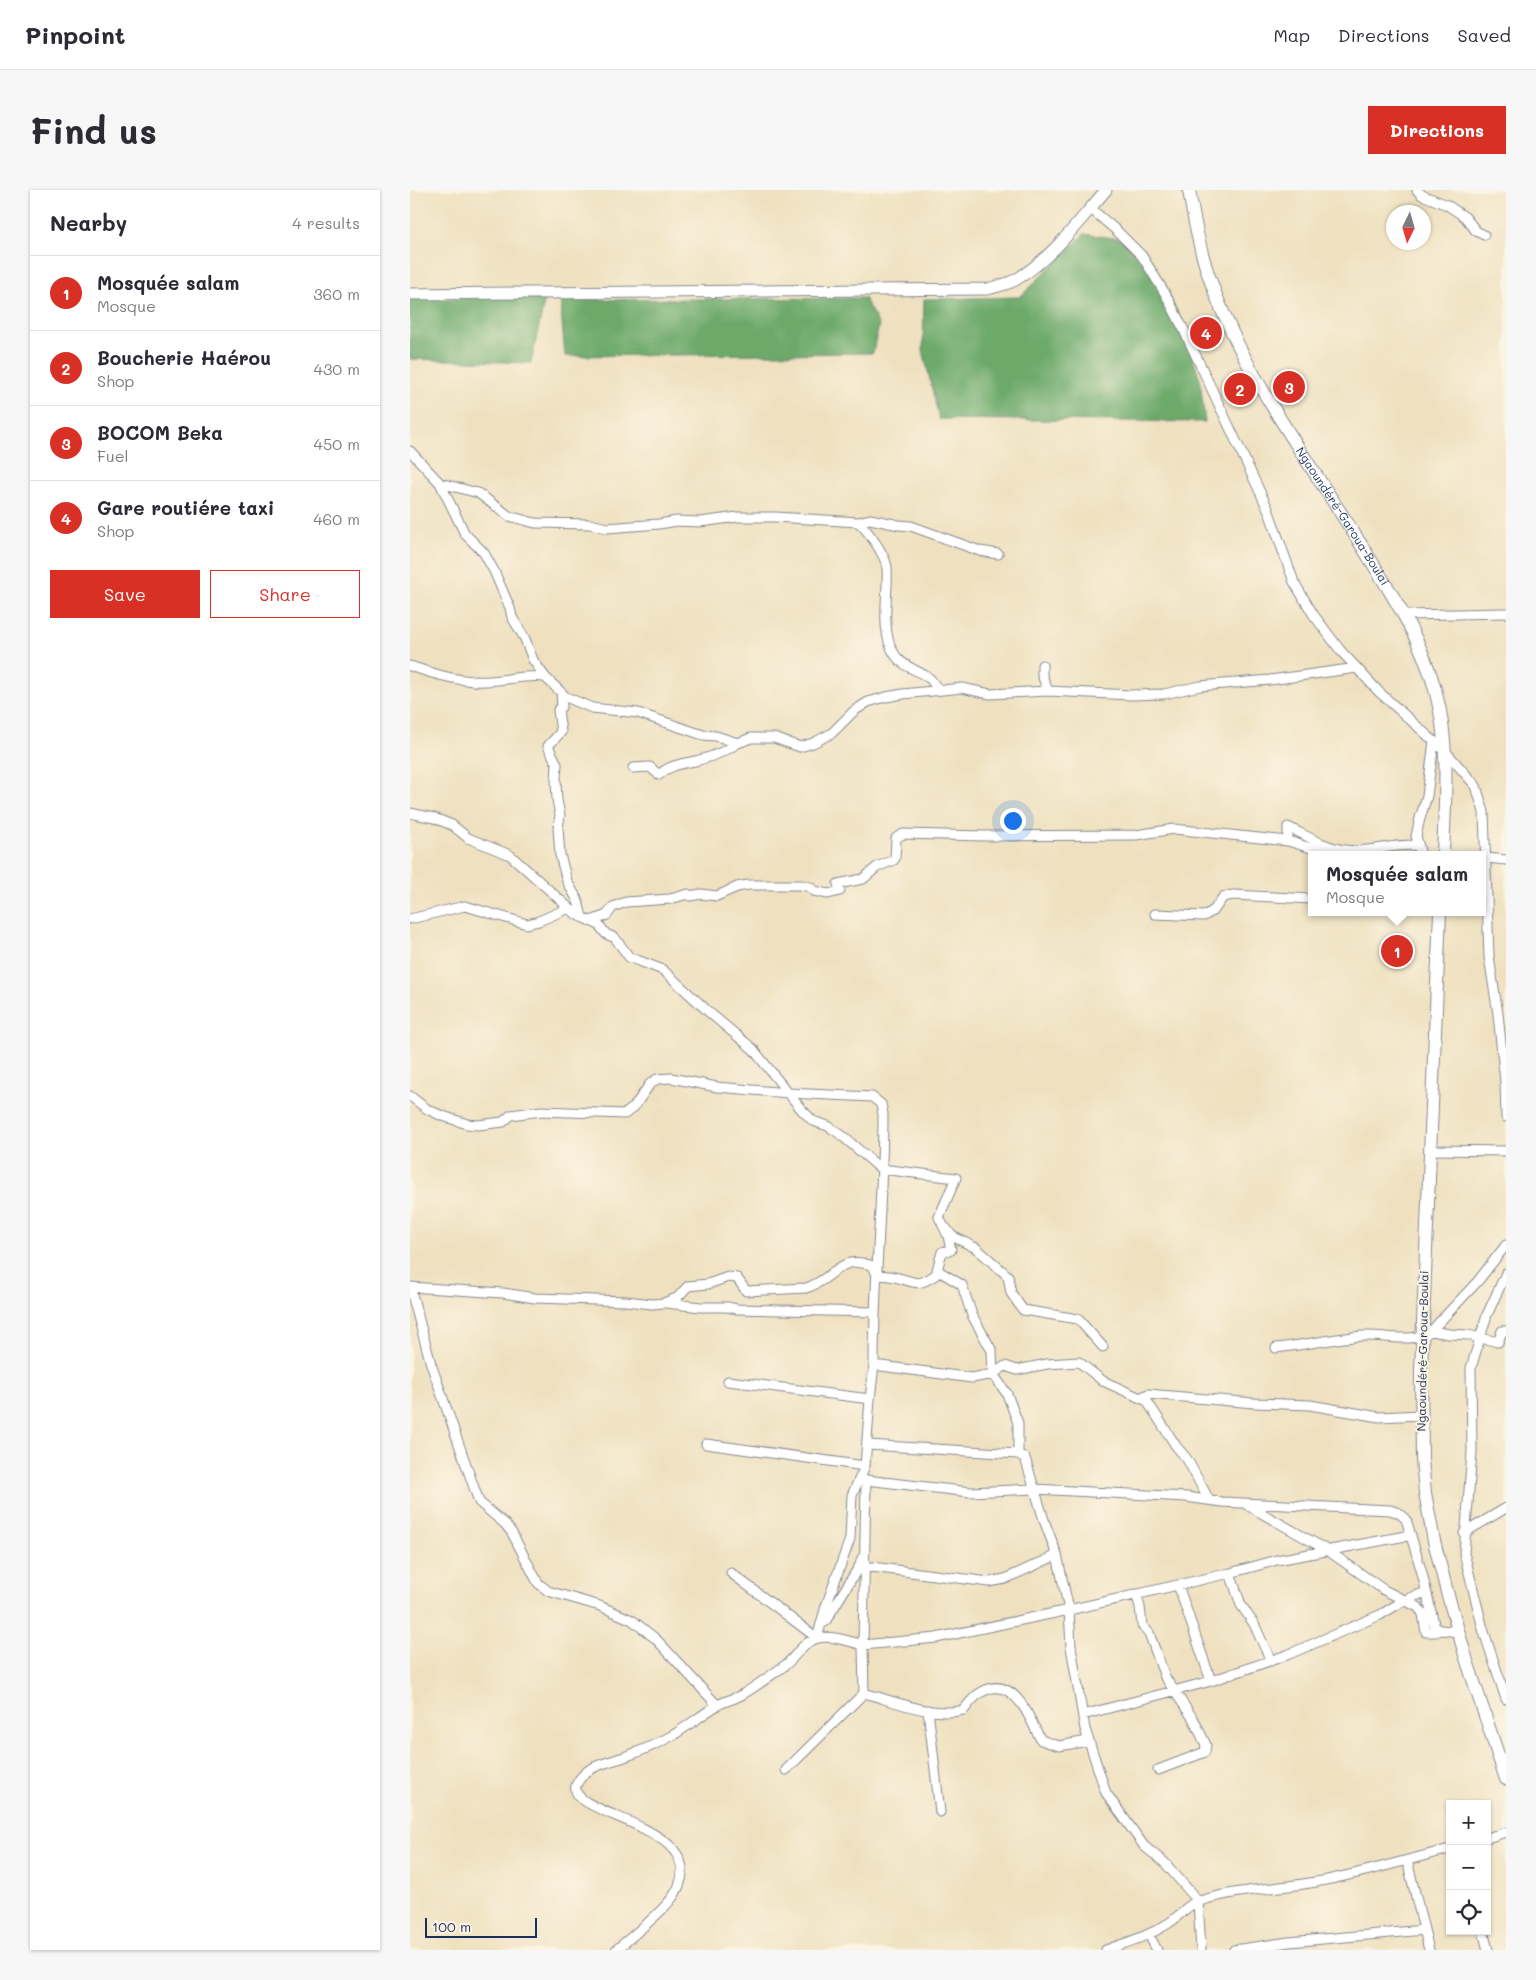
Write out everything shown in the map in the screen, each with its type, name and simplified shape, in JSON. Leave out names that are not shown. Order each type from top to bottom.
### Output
[{"type":"highway","name":"Ngaoundéré-Garoua-Boulai","points":[[1189,190],[1194,221],[1210,281],[1231,330],[1253,374],[1404,615],[1422,653],[1436,691],[1446,752],[1443,851]]},
{"type":"highway","name":"Ngaoundéré-Garoua-Boulai","points":[[1440,916],[1431,1150],[1427,1334],[1421,1415],[1422,1458],[1425,1493],[1434,1541],[1466,1658],[1506,1779]]},
{"type":"main road","points":[[410,294],[988,289],[1015,280],[1035,266],[1064,238],[1106,190]]},
{"type":"street","points":[[1417,190],[1422,195],[1447,205],[1465,217],[1476,231],[1484,235]]},
{"type":"street","points":[[1090,208],[1142,256],[1166,295],[1268,508],[1294,582],[1313,614],[1379,692],[1446,752],[1476,786],[1484,812],[1489,957],[1498,1014],[1505,1082],[1506,1117]]},
{"type":"street","points":[[410,451],[440,483],[465,534],[484,553],[494,571],[512,617],[525,639],[533,660],[544,677],[561,693],[575,702],[592,708],[638,713],[696,732],[738,743]]},
{"type":"street","points":[[440,483],[478,493],[509,516],[542,523],[590,524],[606,528],[677,521],[700,522],[738,518],[775,517],[858,522],[870,519],[911,526],[980,551],[998,554]]},
{"type":"street","points":[[858,522],[869,531],[887,565],[887,634],[895,656],[904,665],[930,678],[933,686],[939,689]]},
{"type":"street","points":[[1404,615],[1504,613]]},
{"type":"street","points":[[1042,665],[1042,675],[1048,691]]},
{"type":"street","points":[[410,666],[441,676],[475,682],[523,677],[544,677]]},
{"type":"street","points":[[633,768],[650,767],[659,775],[666,768],[698,760],[751,738],[774,738],[800,747],[813,743],[832,733],[854,711],[868,702],[886,697],[939,689],[962,688],[990,694],[1048,691],[1131,695],[1164,694],[1200,686],[1270,680],[1357,668]]},
{"type":"street","points":[[561,693],[562,706],[558,710],[562,732],[548,746],[558,764],[556,779],[557,800],[561,819],[558,828],[560,855],[568,881],[587,919]]},
{"type":"street","points":[[1420,850],[1416,836],[1428,796],[1434,741]]},
{"type":"street","points":[[410,813],[434,818],[452,825],[468,838],[510,855],[568,908],[598,925],[606,934],[615,938],[630,957],[663,970],[753,1050],[800,1109],[813,1120],[828,1126],[840,1134],[881,1169],[956,1178],[939,1217],[952,1236],[976,1248],[1008,1276],[1012,1293],[1023,1310],[1078,1319],[1103,1347]]},
{"type":"street","points":[[1288,841],[1288,827],[1345,850],[1384,848],[1405,844],[1420,850]]},
{"type":"street","points":[[587,919],[607,915],[613,908],[626,902],[670,899],[688,894],[690,896],[700,894],[717,896],[737,887],[748,885],[801,885],[810,887],[814,891],[828,894],[837,892],[840,891],[838,884],[863,879],[877,867],[894,860],[896,838],[904,834],[985,836],[1136,835],[1174,829],[1288,841],[1320,851]]},
{"type":"street","points":[[1487,858],[1506,860]]},
{"type":"street","points":[[1155,914],[1204,916],[1214,910],[1224,897],[1233,895],[1308,899]]},
{"type":"street","points":[[410,919],[466,906],[527,924],[539,921],[568,908]]},
{"type":"street","points":[[410,1096],[427,1109],[467,1124],[503,1122],[511,1115],[541,1111],[626,1114],[634,1107],[650,1084],[657,1079],[664,1078],[717,1087],[872,1097],[881,1104],[883,1114],[874,1312],[874,1366],[868,1445],[865,1466],[852,1495],[850,1539],[826,1606],[817,1638]]},
{"type":"street","points":[[1431,1150],[1506,1151]]},
{"type":"street","points":[[877,1275],[922,1283],[938,1273],[937,1270],[942,1252],[951,1250],[942,1222]]},
{"type":"street","points":[[1427,1334],[1478,1281],[1506,1245]]},
{"type":"street","points":[[664,1303],[677,1298],[688,1286],[708,1284],[728,1277],[737,1278],[746,1291],[762,1291],[815,1285],[846,1263],[853,1262],[862,1262],[874,1266],[877,1275]]},
{"type":"street","points":[[937,1270],[962,1285],[972,1315],[992,1351],[992,1374],[1008,1394],[1018,1423],[1018,1454]]},
{"type":"street","points":[[1506,1273],[1487,1315],[1472,1368],[1472,1452],[1464,1533],[1464,1553],[1468,1575],[1506,1699]]},
{"type":"street","points":[[717,1705],[656,1639],[632,1620],[600,1606],[548,1591],[538,1583],[512,1533],[505,1524],[479,1502],[431,1364],[410,1287],[503,1293],[535,1298],[664,1303],[701,1307],[726,1306],[736,1310],[742,1308],[748,1310],[874,1312]]},
{"type":"street","points":[[1276,1348],[1306,1345],[1322,1340],[1366,1336],[1388,1338],[1427,1334],[1468,1335],[1498,1342],[1502,1331],[1506,1331]]},
{"type":"street","points":[[874,1366],[972,1378],[992,1374],[1005,1366],[1017,1370],[1047,1364],[1079,1362],[1103,1381],[1147,1401],[1152,1406],[1176,1446],[1187,1459],[1208,1500]]},
{"type":"street","points":[[728,1381],[870,1399]]},
{"type":"street","points":[[1140,1398],[1148,1394],[1254,1403],[1310,1405],[1379,1417],[1421,1415]]},
{"type":"street","points":[[706,1444],[865,1466]]},
{"type":"street","points":[[868,1445],[1018,1454],[1026,1458],[1034,1489],[1057,1556],[1069,1610],[1071,1647],[1088,1741],[1106,1793],[1144,1846],[1165,1863],[1198,1901],[1201,1950]]},
{"type":"street","points":[[786,1770],[864,1692],[866,1480],[970,1492],[1034,1489],[1186,1497],[1244,1503],[1390,1510],[1399,1513],[1406,1519],[1435,1628],[1459,1632]]},
{"type":"street","points":[[1244,1503],[1327,1550],[1384,1590],[1418,1607],[1423,1614],[1426,1632],[1441,1630]]},
{"type":"street","points":[[1464,1533],[1506,1508]]},
{"type":"street","points":[[616,1950],[647,1924],[675,1894],[682,1878],[682,1868],[676,1854],[670,1847],[647,1829],[586,1803],[577,1793],[576,1785],[585,1773],[603,1764],[655,1745],[686,1727],[717,1705],[743,1694],[787,1664],[805,1643],[817,1638],[843,1639],[863,1645],[936,1638],[1069,1610],[1230,1573],[1277,1560],[1411,1535]]},
{"type":"street","points":[[817,1638],[860,1565],[864,1551]]},
{"type":"street","points":[[864,1566],[989,1582],[1005,1579],[1057,1556]]},
{"type":"street","points":[[731,1573],[817,1638]]},
{"type":"street","points":[[1230,1573],[1241,1606],[1254,1624],[1271,1661]]},
{"type":"street","points":[[1178,1585],[1211,1680]]},
{"type":"street","points":[[1083,1716],[1271,1661],[1332,1637],[1380,1615],[1405,1600],[1426,1592]]},
{"type":"street","points":[[1136,1594],[1142,1625],[1149,1632],[1165,1677],[1194,1720],[1206,1749],[1204,1752],[1158,1770]]},
{"type":"street","points":[[864,1692],[928,1710],[951,1713],[964,1710],[972,1699],[983,1690],[998,1688],[1011,1693],[1021,1702],[1041,1740],[1059,1746],[1088,1741]]},
{"type":"street","points":[[928,1710],[940,1812]]},
{"type":"street","points":[[1491,1837],[1506,1832]]},
{"type":"street","points":[[1106,1950],[1149,1935],[1172,1922],[1188,1906],[1198,1901],[1244,1891],[1280,1888],[1318,1881],[1375,1869],[1446,1850]]},
{"type":"street","points":[[1407,1860],[1430,1950]]},
{"type":"street","points":[[1234,1950],[1289,1942],[1424,1930]]},
{"type":"street","points":[[1149,1935],[1157,1950]]},
{"type":"street","points":[[1484,1935],[1488,1950]]},
{"type":"green space","points":[[1084,234],[1122,239],[1151,272],[1176,309],[1200,379],[1205,422],[939,419],[923,350],[924,299],[1020,297]]},
{"type":"green space","points":[[545,298],[531,363],[410,359],[410,299]]},
{"type":"green space","points":[[864,298],[879,325],[873,353],[565,356],[560,300]]},
{"type":"place","name":"Gare routiére taxi","points":[[1206,333]]},
{"type":"place","name":"BOCOM Beka","points":[[1289,387]]},
{"type":"place","name":"Boucherie Haérou","points":[[1240,389]]},
{"type":"place","name":"Mosquée salam","points":[[1397,951]]}]
